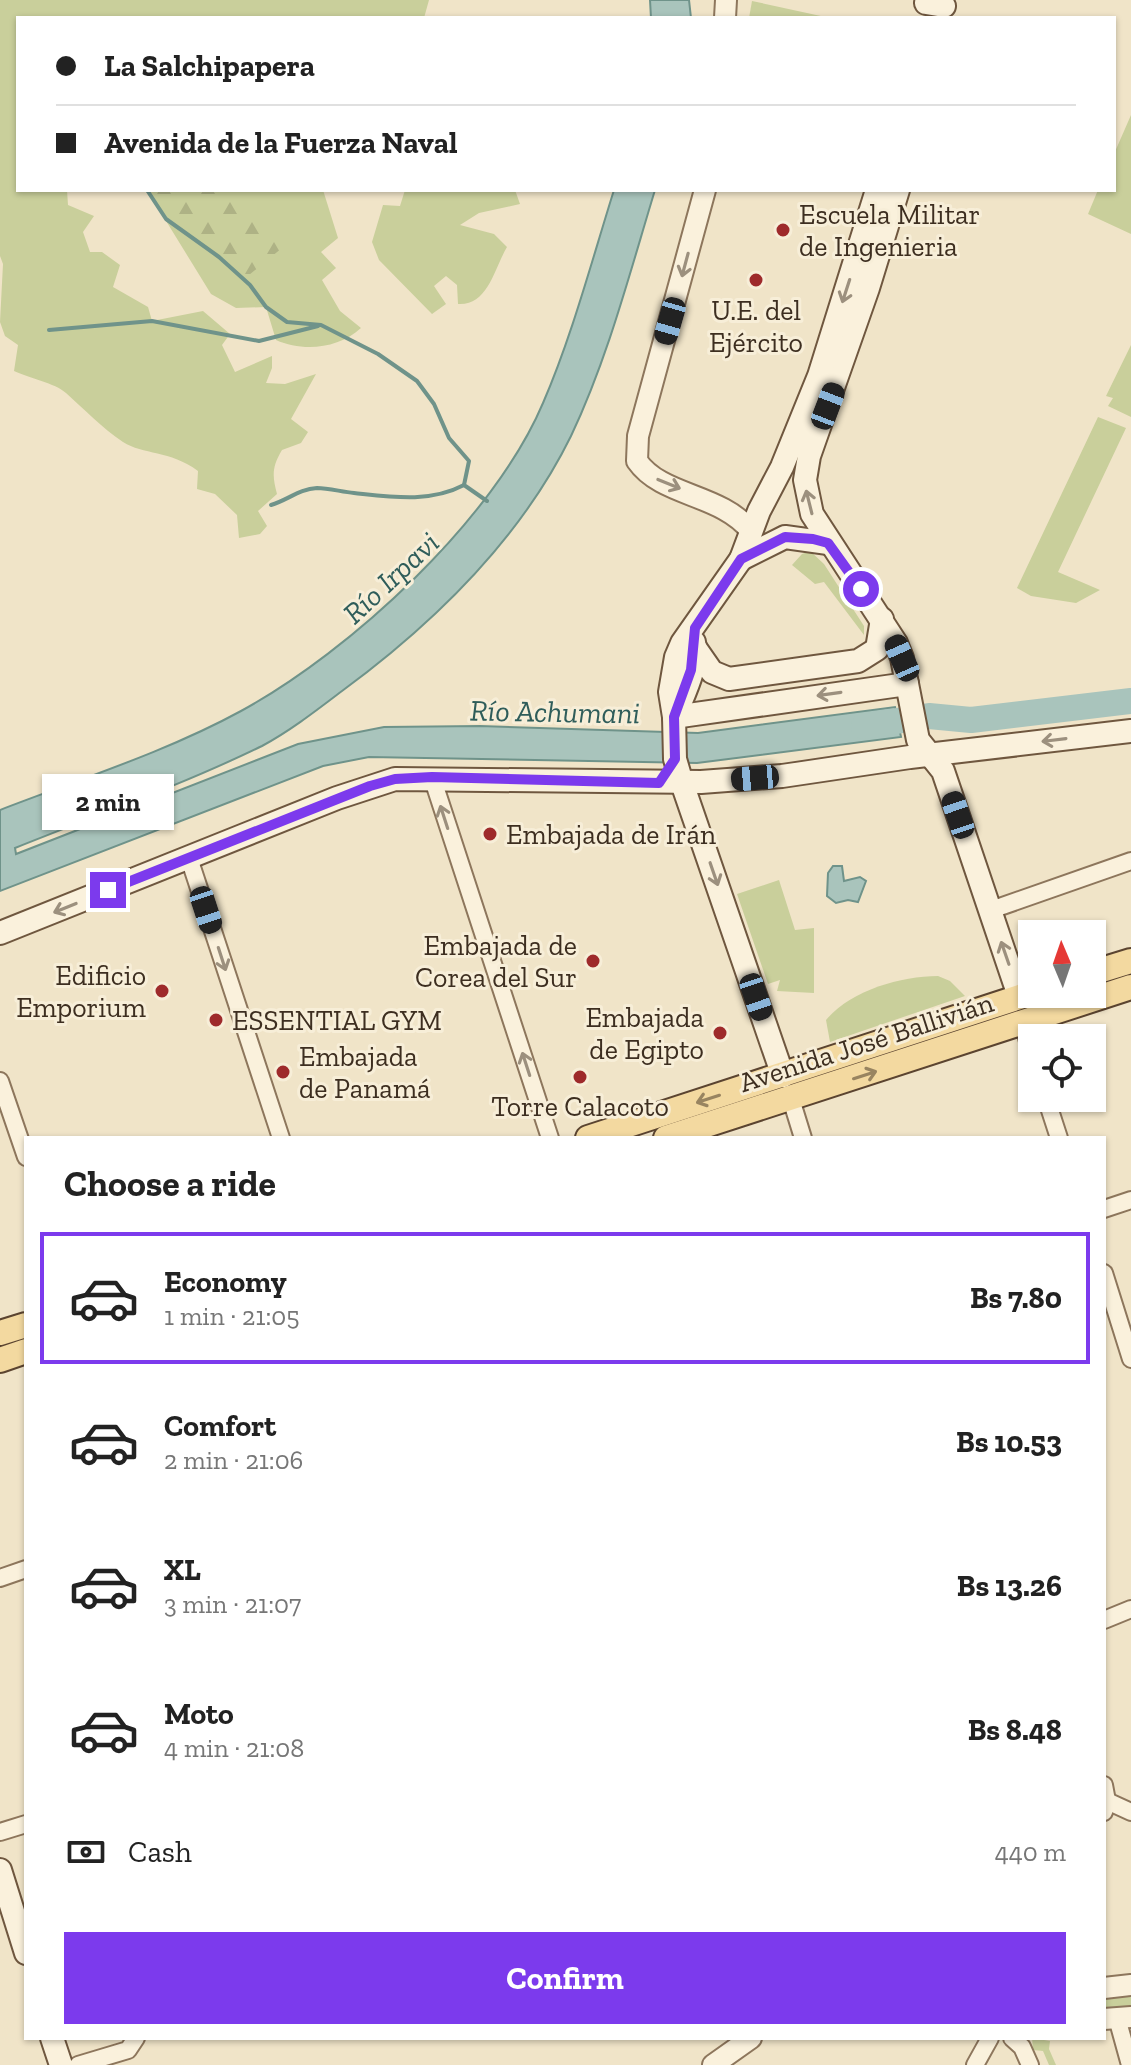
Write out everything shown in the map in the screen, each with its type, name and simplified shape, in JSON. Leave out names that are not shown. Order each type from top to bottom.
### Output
[{"type":"main road","points":[[791,1099],[673,771],[672,673],[682,643],[696,639],[741,559],[810,400],[890,192]]},
{"type":"main road","points":[[890,192],[807,468],[807,495],[812,514],[828,543],[882,619],[902,658],[908,694],[924,747],[943,771],[991,910],[1018,976]]},
{"type":"main road","points":[[741,559],[785,537],[828,543]]},
{"type":"main road","points":[[696,639],[712,672],[729,679],[858,661],[877,649],[882,619]]},
{"type":"main road","points":[[674,722],[908,694]]},
{"type":"main road","points":[[0,933],[370,786],[395,779],[673,771],[782,776],[924,747],[1131,731]]},
{"type":"main road","points":[[1106,969],[1131,961]]},
{"type":"main road","name":"Avenida José Ballivián","points":[[672,1136],[1131,987]]},
{"type":"main road","name":"Avenida José Ballivián","points":[[594,1136],[1018,998]]},
{"type":"main road","points":[[1023,1022],[1025,1008]]},
{"type":"main road","points":[[0,1333],[24,1326]]},
{"type":"main road","points":[[0,1360],[24,1352]]},
{"type":"main road","points":[[0,1870],[24,1947]]},
{"type":"main road","points":[[53,2040],[61,2065]]},
{"type":"street","points":[[704,192],[638,436],[637,461],[653,477],[738,515],[751,531]]},
{"type":"street","points":[[432,777],[549,1136]]},
{"type":"street","points":[[189,858],[280,1136]]},
{"type":"street","points":[[991,910],[1131,861]]},
{"type":"street","points":[[0,1081],[24,1151]]},
{"type":"street","points":[[791,1099],[802,1136]]},
{"type":"street","points":[[1051,1112],[1058,1136]]},
{"type":"street","points":[[1106,1208],[1131,1200]]},
{"type":"street","points":[[1106,1279],[1131,1359]]},
{"type":"street","points":[[0,1578],[24,1570]]},
{"type":"street","points":[[1106,1619],[1131,1609]]},
{"type":"street","points":[[1106,1800],[1131,1812]]},
{"type":"street","points":[[0,1832],[24,1825]]},
{"type":"street","points":[[1106,1988],[1131,1985]]},
{"type":"street","points":[[1117,2018],[1130,2065]]},
{"type":"street","points":[[78,2065],[128,2050],[135,2040]]},
{"type":"street","points":[[713,2065],[748,2040]]},
{"type":"street","points":[[975,2065],[991,2040]]},
{"type":"street","points":[[1020,2041],[1030,2065]]},
{"type":"green space","points":[[0,0],[429,0],[425,16],[16,16],[16,192],[67,192],[68,205],[94,216],[83,232],[90,252],[102,252],[120,265],[113,287],[148,307],[152,321],[203,311],[230,334],[222,345],[235,372],[272,356],[272,368],[266,383],[285,384],[316,374],[291,419],[308,432],[301,443],[282,450],[279,456],[274,471],[277,494],[258,511],[267,526],[260,534],[239,538],[237,515],[215,494],[197,489],[198,471],[188,464],[123,442],[61,389],[14,371],[18,345],[5,336],[0,322],[3,264],[0,256]]},
{"type":"green space","points":[[752,1],[821,16],[749,16]]},
{"type":"green space","points":[[1131,115],[1131,234],[1088,214],[1097,192],[1116,192],[1116,149]]},
{"type":"green space","points":[[148,192],[324,192],[338,238],[321,252],[336,268],[322,280],[340,311],[361,328],[331,344],[309,347],[286,344],[276,340],[266,307],[236,308],[211,294]]},
{"type":"green space","points":[[148,192],[232,192],[241,211],[271,223],[282,248],[238,284],[188,241]]},
{"type":"green space","points":[[404,192],[516,192],[520,204],[479,213],[460,225],[494,234],[507,247],[483,293],[468,303],[458,304],[457,285],[446,276],[434,286],[446,304],[432,314],[379,260],[372,242],[383,205],[400,206]]},
{"type":"green space","points":[[1131,345],[1131,417],[1108,406],[1113,398],[1106,396]]},
{"type":"green space","points":[[1098,417],[1126,428],[1058,572],[1100,590],[1076,603],[1031,596],[1017,588]]},
{"type":"green space","points":[[810,551],[824,564],[864,626],[864,635],[824,582],[815,584],[792,565],[802,554]]},
{"type":"green space","points":[[779,880],[795,930],[814,928],[814,993],[777,991],[780,980],[768,984],[737,894]]},
{"type":"green space","points":[[938,976],[950,981],[965,996],[830,1042],[826,1020],[848,1001],[892,982]]},
{"type":"green space","points":[[1131,1996],[1131,2008],[1106,2010],[1106,1998]]},
{"type":"green space","points":[[1032,2040],[1050,2041],[1049,2049],[1056,2065],[1049,2065],[1043,2051],[1033,2050]]},
{"type":"water","points":[[650,0],[689,0],[691,16],[651,16]]},
{"type":"water","name":"Río Irpavi","points":[[613,192],[654,192],[618,314],[571,436],[526,510],[472,577],[376,665],[272,740],[170,787],[15,848],[16,854],[298,744],[384,727],[480,726],[698,733],[895,707],[901,737],[697,763],[369,757],[323,766],[0,891],[0,810],[153,752],[241,711],[328,654],[415,578],[491,492],[520,447],[543,403],[572,325]]},
{"type":"water","points":[[833,866],[842,866],[844,881],[860,877],[866,881],[858,902],[848,900],[836,903],[827,896],[828,873]]},
{"type":"waterway","points":[[148,192],[166,219],[219,257],[250,285],[266,307],[287,322],[321,325],[378,354],[417,381],[434,404],[449,438],[469,461],[464,485],[487,501]]},
{"type":"waterway","points":[[49,330],[152,321],[259,341],[318,326]]},
{"type":"waterway","points":[[271,505],[317,488],[410,497],[438,494],[464,485]]},
{"type":"waterway","name":"Río Achumani","points":[[864,726],[929,716],[971,720],[1131,701]]},
{"type":"place","name":"Escuela Militar de Ingenieria","points":[[783,230]]},
{"type":"place","name":"U.E. del Ejército","points":[[756,280]]},
{"type":"place","name":"Embajada de Irán","points":[[490,834]]},
{"type":"place","name":"Embajada de Corea del Sur","points":[[593,961]]},
{"type":"place","name":"Edificio Emporium","points":[[162,991]]},
{"type":"place","name":"ESSENTIAL GYM","points":[[216,1020]]},
{"type":"place","name":"Embajada de Egipto","points":[[720,1033]]},
{"type":"place","name":"Embajada de Panamá","points":[[283,1072]]},
{"type":"place","name":"Torre Calacoto","points":[[580,1077]]},
{"type":"route","points":[[108,890],[337,798],[395,779],[432,777],[659,783],[675,759],[674,717],[685,692],[696,649],[695,628],[741,559],[785,537],[813,539],[828,543],[861,589]]}]
